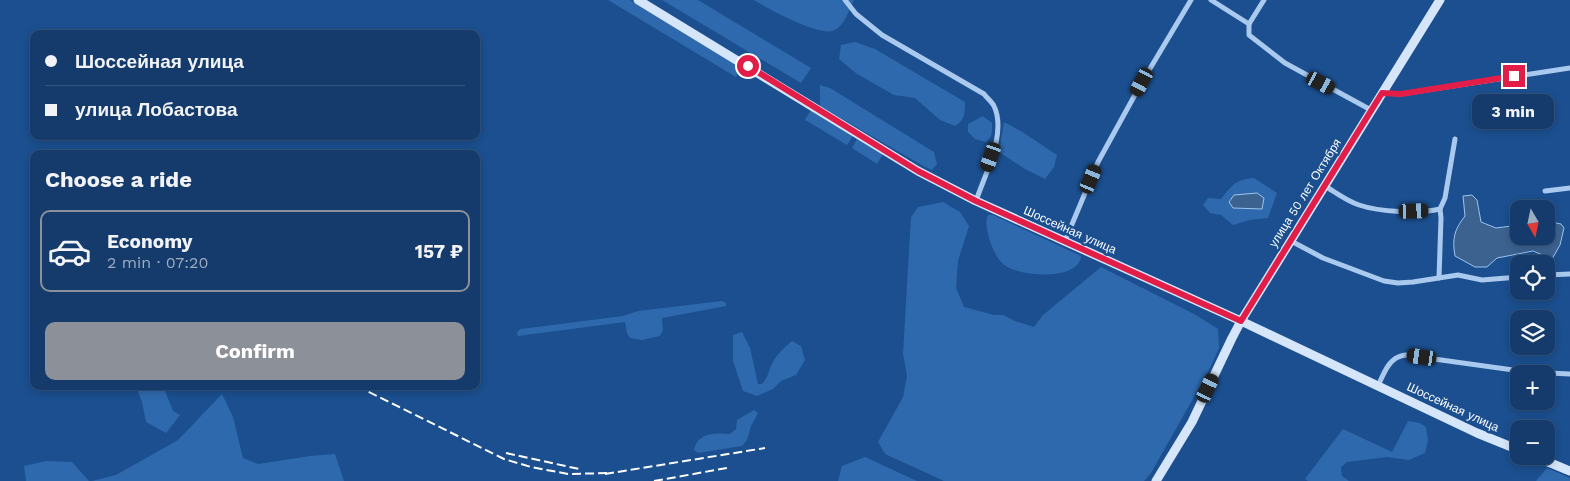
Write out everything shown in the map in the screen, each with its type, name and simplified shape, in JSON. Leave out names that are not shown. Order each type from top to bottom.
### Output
[{"type":"street","name":"Шоссейная улица","points":[[638,0],[918,171],[976,201],[1241,321],[1477,433],[1510,446]]},
{"type":"street","points":[[845,0],[856,14],[882,35],[984,94],[994,106],[999,125],[996,142],[976,201]]},
{"type":"street","points":[[1065,242],[1098,162],[1142,82],[1191,0]]},
{"type":"street","points":[[1211,0],[1249,24]]},
{"type":"street","points":[[1264,0],[1249,24],[1249,35],[1285,63],[1371,110]]},
{"type":"street","name":"улица 50 лет Октября","points":[[1156,481],[1192,422],[1241,321],[1440,0]]},
{"type":"street","points":[[1382,93],[1401,94],[1570,68]]},
{"type":"street","points":[[1439,278],[1440,209],[1445,198],[1455,139]]},
{"type":"street","points":[[1325,186],[1356,205],[1370,208],[1414,211],[1440,209]]},
{"type":"street","points":[[1545,191],[1570,188]]},
{"type":"street","points":[[1291,240],[1323,258],[1384,281],[1398,283],[1413,282],[1458,275],[1478,280],[1510,278]]},
{"type":"street","points":[[1555,275],[1570,274]]},
{"type":"street","points":[[1378,386],[1392,360],[1398,356],[1405,355],[1528,372],[1570,374]]},
{"type":"street","points":[[1555,465],[1570,471]]},
{"type":"shaded area","points":[[608,0],[630,0],[742,67],[736,77]]},
{"type":"shaded area","points":[[662,0],[698,0],[811,68],[801,83]]},
{"type":"shaded area","points":[[754,0],[854,0],[840,26],[832,31],[825,31],[792,20]]},
{"type":"shaded area","points":[[855,42],[875,49],[965,102],[963,119],[955,126],[940,120],[915,98],[894,95],[857,74],[839,59],[841,45]]},
{"type":"shaded area","points":[[820,85],[830,88],[934,152],[937,164],[932,170],[925,167],[820,106]]},
{"type":"shaded area","points":[[811,110],[853,136],[847,145],[805,120]]},
{"type":"shaded area","points":[[983,116],[992,123],[991,136],[986,142],[975,139],[968,132],[968,124]]},
{"type":"shaded area","points":[[1004,122],[1057,155],[1054,167],[1045,179],[999,152]]},
{"type":"shaded area","points":[[857,139],[883,154],[877,164],[852,148]]},
{"type":"shaded area","points":[[1254,178],[1277,193],[1268,218],[1250,220],[1233,225],[1221,215],[1210,213],[1203,205],[1208,198],[1221,199],[1238,182]]},
{"type":"shaded area","points":[[1257,193],[1264,198],[1262,209],[1233,208],[1229,202],[1234,195]]},
{"type":"shaded area","points":[[1472,195],[1477,200],[1481,222],[1496,228],[1510,226],[1510,245],[1555,245],[1555,223],[1561,224],[1564,228],[1560,245],[1554,255],[1542,255],[1533,251],[1510,255],[1497,258],[1487,267],[1475,267],[1455,256],[1455,235],[1458,226],[1465,216],[1463,196]]},
{"type":"shaded area","points":[[943,202],[960,212],[969,226],[958,261],[956,288],[964,307],[994,315],[1003,315],[1034,327],[1043,315],[1101,267],[1196,315],[1218,329],[1219,348],[1208,372],[1151,473],[1144,481],[944,481],[885,454],[878,442],[903,397],[907,376],[903,354],[911,217],[918,207]]},
{"type":"shaded area","points":[[988,215],[993,215],[1081,256],[1078,264],[1070,270],[1046,274],[1032,274],[1009,268],[999,260],[991,245],[986,224]]},
{"type":"shaded area","points":[[722,301],[726,303],[726,306],[662,318],[663,330],[660,336],[642,340],[630,338],[625,322],[518,336],[517,334],[521,329],[623,316],[638,311]]},
{"type":"shaded area","points":[[742,332],[750,348],[758,384],[762,384],[775,359],[792,341],[801,346],[805,360],[796,375],[781,381],[773,389],[757,396],[743,391],[733,361],[733,335]]},
{"type":"shaded area","points":[[138,390],[165,390],[173,411],[180,415],[166,433],[146,422]]},
{"type":"shaded area","points":[[222,394],[233,417],[243,458],[258,464],[335,454],[344,481],[92,481],[116,475],[178,440]]},
{"type":"shaded area","points":[[754,410],[758,413],[751,426],[747,440],[742,446],[698,453],[694,450],[696,444],[703,437],[714,434],[730,434],[736,429],[737,420]]},
{"type":"shaded area","points":[[1408,421],[1420,423],[1426,427],[1428,440],[1425,453],[1409,460],[1387,457],[1347,462],[1341,467],[1342,476],[1349,481],[1308,481],[1305,479],[1343,429],[1392,452]]},
{"type":"shaded area","points":[[865,457],[917,481],[838,481],[842,466]]},
{"type":"shaded area","points":[[46,461],[72,462],[89,481],[26,481],[24,466]]},
{"type":"shaded area","points":[[1547,468],[1570,478],[1570,481],[1536,481]]},
{"type":"railway","points":[[365,390],[504,459],[531,467],[568,474],[611,473]]},
{"type":"railway","points":[[605,474],[765,448]]},
{"type":"railway","points":[[506,453],[579,469]]},
{"type":"railway","points":[[654,481],[727,468]]},
{"type":"route","points":[[748,66],[918,171],[976,201],[1241,321],[1382,93],[1401,94],[1514,76]]}]
